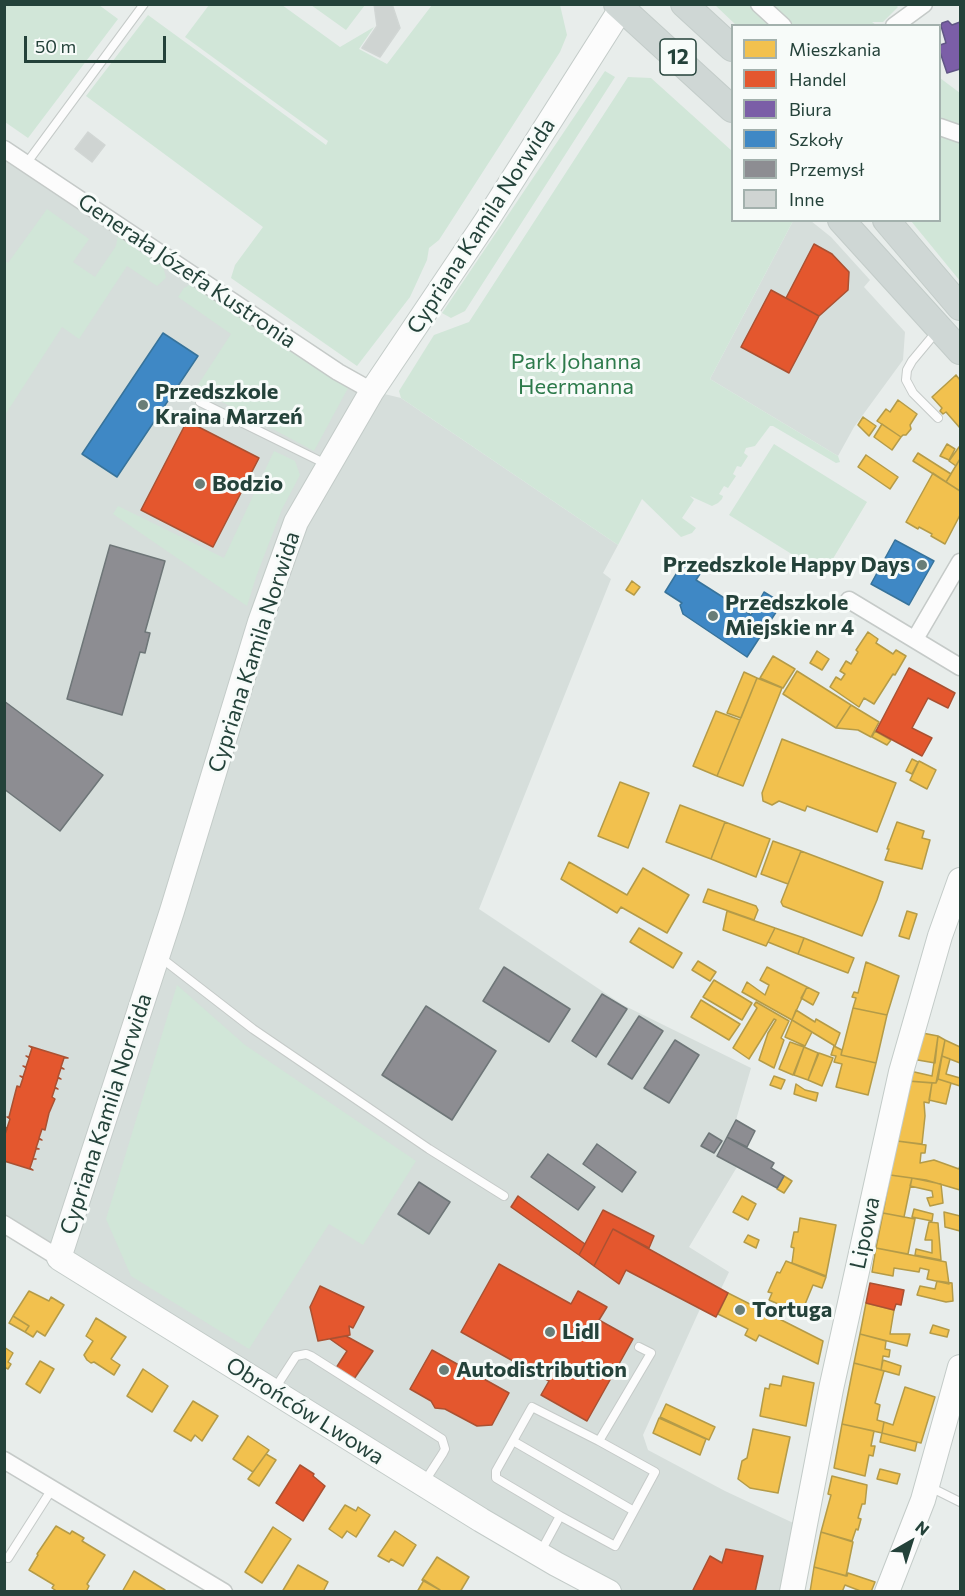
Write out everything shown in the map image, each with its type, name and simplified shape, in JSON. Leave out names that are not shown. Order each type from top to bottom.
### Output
[{"type":"main road","name":"12","points":[[684,4],[731,47]]},
{"type":"main road","name":"12","points":[[621,6],[731,108]]},
{"type":"main road","points":[[843,222],[960,351]]},
{"type":"main road","points":[[887,222],[960,307]]},
{"type":"street","points":[[759,4],[781,24]]},
{"type":"street","name":"Cypriana Kamila Norwida","points":[[59,1258],[158,955],[260,622],[296,522],[372,391],[487,220],[621,6]]},
{"type":"street","points":[[897,24],[922,6]]},
{"type":"street","points":[[941,128],[960,134]]},
{"type":"street","name":"Generała Józefa Kustronia","points":[[4,149],[338,372],[372,391]]},
{"type":"street","points":[[915,639],[960,562]]},
{"type":"street","points":[[849,600],[960,668]]},
{"type":"street","name":"Lipowa","points":[[792,1592],[831,1389],[901,1072],[940,936],[960,880]]},
{"type":"street","name":"Obrońców Lwowa","points":[[4,1224],[423,1484],[539,1554],[609,1592]]},
{"type":"street","points":[[887,1592],[927,1485],[960,1367]]},
{"type":"street","points":[[4,1460],[224,1592]]},
{"type":"lane","points":[[26,164],[144,4]]},
{"type":"lane","points":[[938,418],[913,393],[906,380],[907,370],[912,361],[940,328]]},
{"type":"lane","points":[[200,402],[328,465]]},
{"type":"lane","points":[[158,955],[253,1029],[429,1149],[504,1196]]},
{"type":"lane","points":[[599,1441],[651,1353],[639,1347]]},
{"type":"lane","points":[[273,1392],[296,1356],[306,1354],[311,1356],[442,1439],[445,1449],[423,1484]]},
{"type":"lane","points":[[532,1407],[599,1441],[655,1472],[615,1546],[496,1478],[496,1472],[532,1407]]},
{"type":"lane","points":[[513,1441],[634,1510]]},
{"type":"lane","points":[[927,1485],[960,1502]]},
{"type":"lane","points":[[8,1558],[52,1489]]},
{"type":"lane","points":[[539,1554],[560,1516]]},
{"type":"shaded area","points":[[4,149],[372,391],[401,398],[618,545],[603,573],[611,579],[479,909],[623,1005],[751,1068],[736,1120],[717,1155],[737,1167],[689,1247],[729,1272],[721,1289],[728,1293],[718,1314],[700,1309],[643,1435],[648,1450],[725,1491],[804,1528],[792,1591],[608,1591],[5,1224]]},
{"type":"shaded area","points":[[792,222],[812,222],[831,237],[870,280],[864,287],[905,332],[903,360],[854,427],[838,456],[710,379]]},
{"type":"green space","points":[[895,4],[898,7],[883,22],[872,22],[875,24],[735,24],[715,5]]},
{"type":"green space","points":[[4,5],[99,5],[118,19],[28,138],[5,122]]},
{"type":"green space","points":[[209,5],[282,5],[340,47],[374,27],[359,49],[387,64],[432,5],[560,5],[567,35],[560,52],[439,240],[429,248],[427,260],[410,297],[357,366],[231,278],[235,265],[263,227],[86,96],[148,15],[326,145],[328,141],[185,37]]},
{"type":"green space","points":[[311,5],[365,5],[346,30]]},
{"type":"green space","points":[[605,71],[615,77],[465,311],[451,318],[442,313]]},
{"type":"green space","name":"Park Johanna Heermanna","points":[[628,77],[651,78],[731,150],[731,222],[792,222],[710,379],[838,456],[840,462],[836,463],[770,426],[755,446],[746,448],[744,453],[748,456],[741,467],[737,466],[733,474],[736,476],[728,488],[724,486],[719,494],[723,496],[722,499],[718,503],[712,506],[690,496],[694,500],[682,518],[696,528],[692,533],[681,537],[642,499],[618,545],[401,398],[399,391],[434,335],[469,322]]},
{"type":"green space","points":[[941,79],[960,93],[960,281],[912,222],[941,222]]},
{"type":"green space","points":[[47,209],[89,239],[73,262],[95,277],[116,246],[118,235],[154,257],[164,270],[166,278],[157,286],[127,266],[79,339],[62,327],[5,415],[5,261],[8,263]]},
{"type":"green space","points":[[191,284],[205,290],[348,388],[314,451],[196,388],[231,334],[178,297],[184,288]]},
{"type":"green space","points":[[774,444],[867,502],[828,567],[814,568],[729,515]]},
{"type":"green space","points":[[274,451],[295,461],[300,475],[282,509],[247,606],[113,514],[118,506],[224,558]]},
{"type":"green space","points":[[177,985],[245,1045],[416,1161],[363,1245],[329,1224],[249,1349],[131,1276],[106,1219]]},
{"type":"building: Mieszkania","points":[[956,375],[960,380],[960,428],[946,412],[943,414],[940,411],[942,408],[932,397]]},
{"type":"building: Mieszkania","points":[[898,400],[917,414],[910,425],[911,429],[901,437],[877,421],[886,409],[890,412]]},
{"type":"building: Mieszkania","points":[[863,417],[876,426],[869,436],[858,425]]},
{"type":"building: Mieszkania","points":[[882,424],[901,437],[892,450],[874,437]]},
{"type":"building: Mieszkania","points":[[947,444],[955,449],[949,460],[940,456]]},
{"type":"building: Mieszkania","points":[[959,447],[960,459],[956,466],[949,461]]},
{"type":"building: Mieszkania","points":[[918,453],[951,474],[946,482],[913,461]]},
{"type":"building: Mieszkania","points":[[866,455],[898,477],[890,489],[858,467]]},
{"type":"building: Mieszkania","points":[[960,459],[960,491],[946,482]]},
{"type":"building: Mieszkania","points":[[933,473],[960,491],[960,515],[945,544],[931,536],[932,534],[906,522]]},
{"type":"building: Mieszkania","points":[[632,581],[640,587],[634,595],[626,590]]},
{"type":"building: Mieszkania","points":[[868,632],[878,639],[876,643],[893,654],[896,650],[906,656],[874,704],[864,698],[859,707],[830,687],[836,677],[841,680],[845,674],[840,671],[846,661],[851,664],[858,652],[856,650]]},
{"type":"building: Mieszkania","points":[[817,651],[829,659],[822,670],[810,663]]},
{"type":"building: Mieszkania","points":[[773,656],[795,669],[783,688],[760,678]]},
{"type":"building: Mieszkania","points":[[797,671],[851,705],[836,728],[783,694]]},
{"type":"building: Mieszkania","points":[[744,672],[757,678],[741,718],[727,713]]},
{"type":"building: Mieszkania","points":[[757,678],[782,688],[743,786],[717,776]]},
{"type":"building: Mieszkania","points":[[851,705],[879,722],[871,737],[858,730],[836,728]]},
{"type":"building: Mieszkania","points":[[716,711],[740,720],[717,776],[693,766]]},
{"type":"building: Mieszkania","points":[[875,731],[891,740],[887,745],[872,737]]},
{"type":"building: Mieszkania","points":[[782,739],[896,783],[877,832],[807,806],[805,811],[779,801],[772,805],[763,801],[762,793]]},
{"type":"building: Mieszkania","points":[[912,759],[918,762],[912,774],[906,771]]},
{"type":"building: Mieszkania","points":[[919,761],[936,770],[927,789],[910,780]]},
{"type":"building: Mieszkania","points":[[620,782],[649,793],[628,848],[598,836]]},
{"type":"building: Mieszkania","points":[[680,805],[725,822],[711,859],[666,842]]},
{"type":"building: Mieszkania","points":[[725,822],[770,839],[756,877],[711,859]]},
{"type":"building: Mieszkania","points":[[897,822],[924,831],[922,838],[930,840],[922,869],[885,860]]},
{"type":"building: Mieszkania","points":[[773,841],[801,851],[788,884],[761,874]]},
{"type":"building: Mieszkania","points":[[801,851],[883,882],[862,936],[783,906],[781,902]]},
{"type":"building: Mieszkania","points":[[569,862],[627,895],[643,868],[689,895],[667,933],[621,907],[617,913],[561,879]]},
{"type":"building: Mieszkania","points":[[708,889],[756,906],[758,910],[754,920],[703,902]]},
{"type":"building: Mieszkania","points":[[727,911],[775,928],[766,946],[723,930]]},
{"type":"building: Mieszkania","points":[[907,911],[917,914],[909,939],[899,936]]},
{"type":"building: Mieszkania","points":[[639,928],[682,953],[673,968],[630,942]]},
{"type":"building: Mieszkania","points":[[775,928],[804,938],[798,954],[768,942]]},
{"type":"building: Mieszkania","points":[[804,938],[854,958],[848,973],[798,954]]},
{"type":"building: Mieszkania","points":[[698,961],[716,972],[710,981],[692,970]]},
{"type":"building: Mieszkania","points":[[866,962],[899,976],[887,1015],[853,1008],[856,998],[852,997],[854,992],[858,993]]},
{"type":"building: Mieszkania","points":[[767,967],[807,987],[792,1020],[742,992],[747,982],[765,995],[769,985],[760,980]]},
{"type":"building: Mieszkania","points":[[714,980],[752,1003],[742,1020],[703,997]]},
{"type":"building: Mieszkania","points":[[807,987],[819,993],[813,1005],[801,998]]},
{"type":"building: Mieszkania","points":[[701,1000],[740,1024],[729,1040],[691,1017]]},
{"type":"building: Mieszkania","points":[[756,1002],[789,1021],[781,1038],[784,1040],[774,1068],[759,1060],[768,1033],[776,1020],[774,1019],[749,1059],[733,1048],[757,1008],[754,1005]]},
{"type":"building: Mieszkania","points":[[853,1008],[887,1015],[876,1063],[841,1055]]},
{"type":"building: Mieszkania","points":[[796,1010],[815,1022],[816,1019],[840,1033],[835,1046],[792,1020]]},
{"type":"building: Mieszkania","points":[[792,1020],[812,1032],[805,1046],[785,1037]]},
{"type":"building: Mieszkania","points":[[917,1032],[938,1036],[935,1063],[912,1059]]},
{"type":"building: Mieszkania","points":[[938,1036],[945,1040],[936,1083],[908,1081],[910,1071],[932,1076]]},
{"type":"building: Mieszkania","points":[[945,1040],[960,1047],[960,1063],[942,1056]]},
{"type":"building: Mieszkania","points":[[790,1042],[804,1047],[793,1075],[779,1069]]},
{"type":"building: Mieszkania","points":[[834,1046],[842,1050],[841,1055],[876,1063],[868,1095],[836,1087],[842,1064],[834,1062],[836,1056],[831,1055]]},
{"type":"building: Mieszkania","points":[[804,1047],[818,1053],[808,1080],[794,1075]]},
{"type":"building: Mieszkania","points":[[819,1053],[833,1058],[822,1086],[808,1080]]},
{"type":"building: Mieszkania","points":[[942,1056],[950,1059],[946,1074],[960,1078],[960,1086],[938,1079]]},
{"type":"building: Mieszkania","points":[[774,1076],[785,1080],[781,1089],[770,1085]]},
{"type":"building: Mieszkania","points":[[938,1079],[951,1083],[946,1104],[929,1100],[932,1083],[936,1083]]},
{"type":"building: Mieszkania","points":[[908,1081],[932,1083],[929,1103],[924,1102],[922,1144],[897,1141]]},
{"type":"building: Mieszkania","points":[[796,1084],[805,1090],[818,1093],[816,1101],[794,1094]]},
{"type":"building: Mieszkania","points":[[897,1141],[926,1145],[925,1153],[921,1153],[920,1163],[934,1160],[959,1169],[960,1165],[960,1190],[926,1180],[890,1175]]},
{"type":"building: Mieszkania","points":[[890,1175],[912,1178],[904,1217],[883,1213]]},
{"type":"building: Mieszkania","points":[[784,1176],[792,1181],[784,1193],[777,1189]]},
{"type":"building: Mieszkania","points":[[912,1178],[941,1184],[943,1203],[930,1206],[927,1198],[933,1197],[932,1191],[910,1186]]},
{"type":"building: Mieszkania","points":[[742,1196],[756,1204],[748,1220],[733,1212]]},
{"type":"building: Mieszkania","points":[[914,1209],[933,1214],[932,1221],[912,1217]]},
{"type":"building: Mieszkania","points":[[944,1212],[960,1216],[960,1231],[945,1227]]},
{"type":"building: Mieszkania","points":[[883,1213],[915,1219],[908,1254],[876,1248]]},
{"type":"building: Mieszkania","points":[[800,1218],[836,1225],[826,1276],[792,1263],[794,1248],[791,1247],[794,1232],[798,1232]]},
{"type":"building: Mieszkania","points":[[929,1222],[938,1223],[941,1260],[915,1255],[916,1249],[932,1253],[932,1240],[925,1240]]},
{"type":"building: Mieszkania","points":[[748,1235],[759,1240],[756,1248],[744,1242]]},
{"type":"building: Mieszkania","points":[[876,1248],[946,1262],[949,1284],[927,1279],[929,1270],[920,1268],[919,1272],[894,1268],[893,1276],[872,1272]]},
{"type":"building: Mieszkania","points":[[786,1261],[826,1277],[822,1288],[813,1285],[801,1314],[769,1300],[772,1293],[768,1292],[777,1272],[780,1273]]},
{"type":"building: Mieszkania","points":[[937,1281],[952,1283],[953,1301],[946,1302],[917,1295],[920,1286],[935,1289]]},
{"type":"building: Mieszkania","points":[[29,1291],[49,1301],[51,1297],[64,1305],[45,1336],[37,1331],[33,1337],[25,1332],[29,1326],[13,1316]]},
{"type":"building: Mieszkania","points":[[728,1293],[823,1341],[818,1364],[759,1335],[756,1341],[745,1335],[748,1329],[718,1314]]},
{"type":"building: Mieszkania","points":[[866,1303],[894,1310],[890,1334],[910,1334],[907,1346],[860,1334]]},
{"type":"building: Mieszkania","points":[[13,1316],[29,1326],[25,1332],[9,1323]]},
{"type":"building: Mieszkania","points":[[96,1318],[126,1337],[111,1359],[120,1365],[114,1375],[94,1362],[91,1363],[84,1355],[93,1341],[86,1336]]},
{"type":"building: Mieszkania","points":[[933,1325],[949,1330],[947,1337],[930,1333]]},
{"type":"building: Mieszkania","points":[[860,1334],[886,1341],[885,1349],[890,1350],[889,1357],[883,1356],[881,1370],[854,1363]]},
{"type":"building: Mieszkania","points":[[4,1347],[13,1353],[8,1362],[11,1364],[8,1369],[4,1367]]},
{"type":"building: Mieszkania","points":[[883,1360],[901,1366],[899,1375],[881,1370]]},
{"type":"building: Mieszkania","points":[[40,1361],[54,1369],[40,1393],[26,1384]]},
{"type":"building: Mieszkania","points":[[854,1363],[884,1371],[875,1403],[880,1405],[877,1420],[884,1422],[882,1433],[842,1424]]},
{"type":"building: Mieszkania","points":[[143,1369],[168,1386],[152,1412],[127,1396]]},
{"type":"building: Mieszkania","points":[[783,1376],[814,1383],[806,1426],[760,1416],[765,1388],[769,1389],[770,1384],[781,1386]]},
{"type":"building: Mieszkania","points":[[905,1387],[935,1397],[921,1443],[882,1433],[884,1422],[893,1425]]},
{"type":"building: Mieszkania","points":[[193,1401],[218,1416],[202,1441],[195,1435],[191,1441],[174,1431]]},
{"type":"building: Mieszkania","points":[[666,1404],[715,1427],[709,1440],[660,1417]]},
{"type":"building: Mieszkania","points":[[659,1418],[706,1439],[700,1455],[653,1433]]},
{"type":"building: Mieszkania","points":[[842,1424],[874,1431],[871,1446],[875,1446],[873,1456],[869,1455],[865,1476],[834,1468]]},
{"type":"building: Mieszkania","points":[[753,1429],[790,1437],[778,1493],[750,1488],[738,1479],[742,1461],[747,1458]]},
{"type":"building: Mieszkania","points":[[882,1433],[917,1442],[915,1451],[880,1442]]},
{"type":"building: Mieszkania","points":[[248,1436],[269,1450],[253,1472],[233,1459]]},
{"type":"building: Mieszkania","points":[[266,1454],[276,1460],[259,1486],[248,1479]]},
{"type":"building: Mieszkania","points":[[880,1469],[900,1474],[897,1484],[877,1479]]},
{"type":"building: Mieszkania","points":[[832,1476],[867,1485],[865,1504],[862,1504],[858,1518],[861,1519],[852,1541],[821,1532],[831,1495],[828,1494]]},
{"type":"building: Mieszkania","points":[[345,1505],[356,1511],[358,1507],[370,1515],[356,1537],[347,1531],[342,1538],[329,1529]]},
{"type":"building: Mieszkania","points":[[56,1526],[70,1534],[72,1531],[84,1538],[82,1541],[105,1555],[87,1584],[89,1586],[86,1592],[58,1592],[52,1588],[54,1585],[29,1570]]},
{"type":"building: Mieszkania","points":[[273,1527],[291,1539],[262,1583],[245,1572]]},
{"type":"building: Mieszkania","points":[[395,1531],[416,1545],[403,1566],[391,1559],[389,1562],[378,1556]]},
{"type":"building: Mieszkania","points":[[821,1532],[853,1542],[846,1576],[814,1567]]},
{"type":"building: Mieszkania","points":[[437,1557],[469,1577],[460,1592],[439,1592],[440,1590],[422,1580]]},
{"type":"building: Mieszkania","points":[[298,1565],[328,1582],[323,1592],[282,1592]]},
{"type":"building: Mieszkania","points":[[814,1567],[847,1576],[848,1573],[875,1582],[871,1592],[863,1592],[845,1585],[842,1592],[810,1592]]},
{"type":"building: Mieszkania","points":[[134,1571],[165,1590],[165,1592],[122,1592]]},
{"type":"building: Mieszkania","points":[[424,1580],[440,1590],[439,1592],[417,1592]]},
{"type":"building: Handel","points":[[814,244],[832,254],[849,272],[848,290],[819,316],[786,298]]},
{"type":"building: Handel","points":[[771,290],[819,316],[789,373],[741,347]]},
{"type":"building: Handel","name":"Bodzio","points":[[187,421],[259,458],[213,547],[141,510]]},
{"type":"building: Handel","points":[[909,668],[955,693],[948,708],[928,698],[912,728],[932,738],[922,756],[876,731]]},
{"type":"building: Handel","points":[[29,1046],[68,1058],[64,1058],[61,1067],[64,1069],[61,1068],[58,1077],[61,1079],[58,1078],[55,1087],[58,1089],[55,1088],[52,1097],[55,1099],[45,1130],[42,1129],[39,1138],[42,1140],[39,1139],[36,1148],[39,1149],[36,1149],[30,1168],[33,1170],[4,1161],[4,1137],[7,1129],[4,1127],[7,1128],[10,1119],[7,1117],[9,1117],[17,1086],[20,1087],[23,1078],[20,1076],[23,1077],[26,1068],[23,1066],[26,1067],[29,1058],[26,1056],[29,1057],[32,1048]]},
{"type":"building: Handel","points":[[518,1196],[585,1244],[579,1255],[511,1207]]},
{"type":"building: Handel","points":[[603,1210],[654,1236],[649,1248],[613,1229],[594,1266],[579,1255]]},
{"type":"building: Handel","points":[[613,1229],[728,1293],[716,1317],[626,1270],[619,1284],[594,1266]]},
{"type":"building: Handel","points":[[499,1264],[571,1304],[578,1291],[607,1307],[599,1320],[633,1339],[587,1421],[541,1395],[549,1381],[461,1332]]},
{"type":"building: Handel","points":[[870,1283],[904,1290],[901,1305],[896,1304],[894,1310],[866,1303]]},
{"type":"building: Handel","points":[[320,1286],[364,1307],[353,1328],[349,1326],[350,1335],[318,1341],[310,1307]]},
{"type":"building: Handel","points":[[346,1336],[373,1351],[354,1379],[336,1368],[347,1351],[330,1339]]},
{"type":"building: Handel","name":"Autodistribution","points":[[432,1350],[509,1393],[492,1425],[477,1426],[445,1409],[435,1408],[431,1401],[410,1389]]},
{"type":"building: Handel","points":[[300,1465],[314,1474],[313,1476],[325,1486],[303,1521],[276,1503]]},
{"type":"building: Handel","points":[[726,1549],[763,1556],[755,1592],[697,1592],[693,1590],[710,1556],[722,1563]]},
{"type":"building: Biura","points":[[948,21],[952,25],[960,22],[960,69],[947,73],[941,55],[941,45],[946,43],[942,23]]},
{"type":"building: Szkoły","points":[[163,333],[198,356],[117,477],[82,454]]},
{"type":"building: Szkoły","points":[[895,540],[934,561],[909,605],[871,584]]},
{"type":"building: Szkoły","points":[[683,563],[700,574],[696,580],[751,615],[764,592],[782,603],[747,657],[683,614],[680,605],[682,603],[665,592]]},
{"type":"building: Przemysł","points":[[110,545],[165,561],[145,632],[150,633],[145,653],[140,652],[122,715],[67,699]]},
{"type":"building: Przemysł","points":[[4,701],[103,775],[60,831],[4,789]]},
{"type":"building: Przemysł","points":[[504,967],[570,1009],[549,1042],[483,1001]]},
{"type":"building: Przemysł","points":[[602,994],[627,1009],[596,1057],[572,1041]]},
{"type":"building: Przemysł","points":[[426,1006],[496,1051],[452,1120],[382,1075]]},
{"type":"building: Przemysł","points":[[639,1016],[663,1031],[632,1079],[608,1064]]},
{"type":"building: Przemysł","points":[[675,1040],[699,1055],[669,1103],[644,1088]]},
{"type":"building: Przemysł","points":[[736,1120],[755,1131],[747,1147],[727,1137]]},
{"type":"building: Przemysł","points":[[709,1133],[722,1141],[714,1153],[701,1146]]},
{"type":"building: Przemysł","points":[[727,1137],[774,1163],[771,1168],[784,1176],[777,1188],[717,1156]]},
{"type":"building: Przemysł","points":[[597,1144],[636,1172],[622,1192],[583,1164]]},
{"type":"building: Przemysł","points":[[548,1154],[595,1187],[578,1210],[531,1177]]},
{"type":"building: Przemysł","points":[[419,1182],[450,1202],[429,1234],[398,1214]]},
{"type":"building: Inne","points":[[374,4],[392,4],[400,28],[380,57],[362,48],[377,26]]},
{"type":"building: Inne","points":[[88,132],[105,145],[92,162],[75,149]]},
{"type":"place","name":"Przedszkole Kraina Marzeń","points":[[143,405]]},
{"type":"place","name":"Bodzio","points":[[200,484]]},
{"type":"place","name":"Przedszkole Happy Days","points":[[922,565]]},
{"type":"place","name":"Przedszkole Miejskie nr 4","points":[[713,616]]},
{"type":"place","name":"Tortuga","points":[[740,1310]]},
{"type":"place","name":"Lidl","points":[[550,1332]]},
{"type":"place","name":"Autodistribution","points":[[444,1370]]}]
